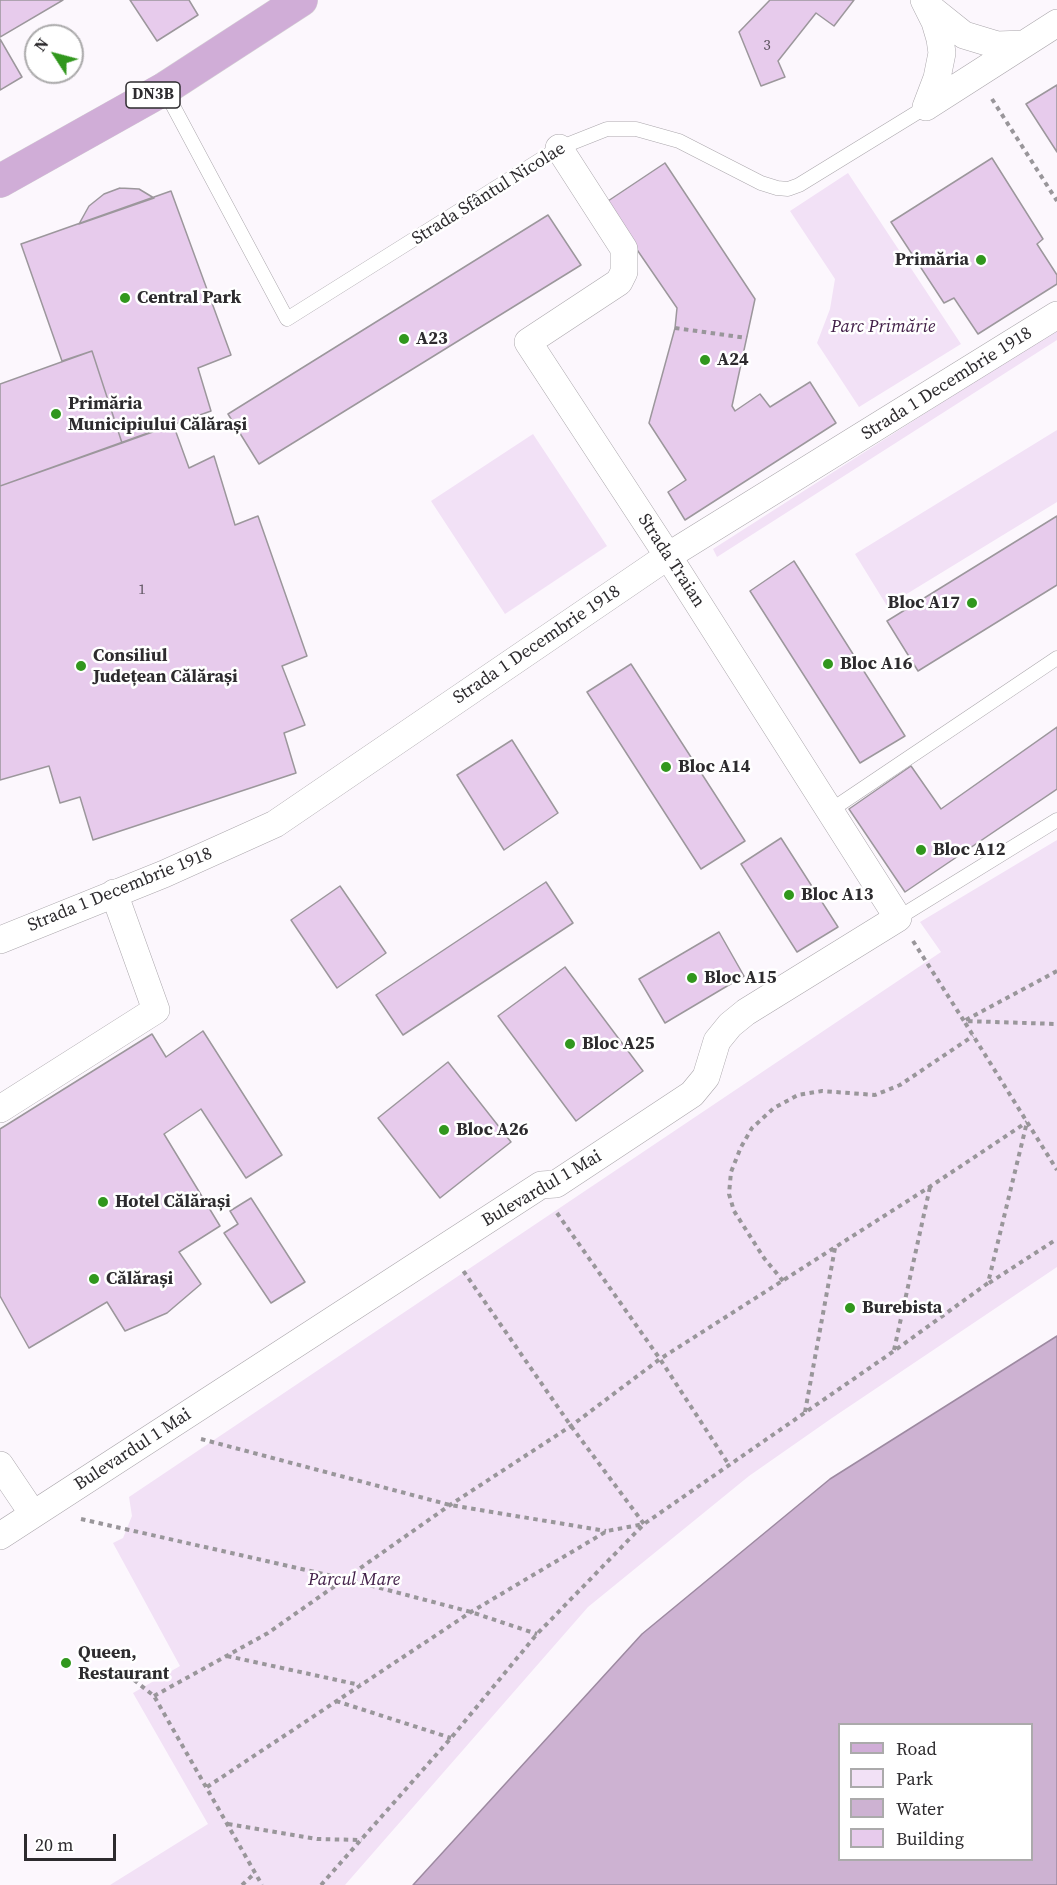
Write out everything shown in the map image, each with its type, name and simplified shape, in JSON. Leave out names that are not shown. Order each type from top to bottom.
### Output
[{"type":"main road","name":"DN3B","points":[[0,181],[164,89],[301,0]]},
{"type":"street","points":[[926,3],[964,35],[997,45],[1024,44]]},
{"type":"street","points":[[926,3],[940,39],[942,53],[937,78],[926,107]]},
{"type":"street","name":"Strada Sfântul Nicolae","points":[[926,107],[1057,23]]},
{"type":"street","name":"Strada Traian","points":[[559,148],[624,249],[624,272],[619,282],[528,342],[668,556],[898,918]]},
{"type":"street","name":"Strada 1 Decembrie 1918","points":[[0,940],[164,874],[275,824],[668,556],[1056,319]]},
{"type":"street","points":[[0,1109],[156,1010],[114,893]]},
{"type":"street","name":"Bulevardul 1 Mai","points":[[0,1536],[542,1185],[556,1184],[692,1094],[706,1077],[717,1041],[730,1025],[746,1012],[898,918]]},
{"type":"street","points":[[0,1465],[33,1514]]},
{"type":"lane","name":"Strada Sfântul Nicolae","points":[[164,89],[288,319],[559,148],[607,129],[636,129],[680,141],[761,183],[777,189],[788,189],[799,185],[926,107]]},
{"type":"lane","points":[[831,810],[1057,658]]},
{"type":"lane","name":"Bulevardul 1 Mai","points":[[898,918],[1057,820]]},
{"type":"path","points":[[976,74],[1057,201]]},
{"type":"path","points":[[675,328],[747,338]]},
{"type":"path","points":[[898,918],[1057,1170]]},
{"type":"path","points":[[964,1021],[1057,971]]},
{"type":"path","points":[[964,1021],[1057,1023]]},
{"type":"path","points":[[783,1281],[764,1258],[734,1211],[729,1194],[730,1172],[752,1128],[774,1108],[798,1095],[822,1091],[875,1095],[900,1085],[973,1036]]},
{"type":"path","points":[[154,1696],[268,1633],[450,1505],[571,1426],[660,1359],[1027,1122]]},
{"type":"path","points":[[988,1283],[1027,1122]]},
{"type":"path","points":[[894,1351],[931,1186]]},
{"type":"path","points":[[555,1210],[660,1359],[729,1465]]},
{"type":"path","points":[[321,1885],[451,1738],[537,1634],[644,1524],[988,1283],[1057,1239]]},
{"type":"path","points":[[805,1413],[835,1248]]},
{"type":"path","points":[[456,1261],[571,1426],[644,1524]]},
{"type":"path","points":[[190,1437],[450,1505],[607,1531]]},
{"type":"path","points":[[81,1519],[346,1580],[471,1612],[537,1634]]},
{"type":"path","points":[[207,1787],[471,1612],[607,1531],[644,1524]]},
{"type":"path","points":[[226,1656],[361,1685]]},
{"type":"path","points":[[135,1680],[154,1696],[262,1885]]},
{"type":"path","points":[[336,1701],[451,1738]]},
{"type":"path","points":[[228,1824],[317,1839],[362,1840]]},
{"type":"path","points":[[242,1885],[255,1873]]},
{"type":"green space","name":"Parc Primărie","points":[[848,173],[961,344],[859,407],[817,343],[830,309],[835,279],[790,211]]},
{"type":"green space","points":[[1057,329],[1057,340],[717,557],[713,549]]},
{"type":"green space","points":[[1057,430],[1057,502],[887,606],[855,554]]},
{"type":"green space","points":[[533,434],[607,546],[505,614],[431,501]]},
{"type":"green space","name":"Parcul Mare","points":[[1057,840],[1057,1267],[749,1476],[588,1607],[345,1885],[110,1885],[208,1824],[133,1693],[180,1666],[113,1543],[123,1538],[132,1516],[129,1497],[941,952],[920,922]]},
{"type":"water","points":[[1057,1336],[1057,1885],[413,1885],[642,1634],[830,1479]]},
{"type":"building","points":[[0,0],[63,0],[0,37]]},
{"type":"building","points":[[130,0],[189,0],[198,15],[157,41]]},
{"type":"building","points":[[770,0],[854,0],[834,26],[816,13],[778,61],[785,77],[761,86],[739,32]]},
{"type":"building","points":[[0,39],[22,77],[0,90]]},
{"type":"building","points":[[1057,85],[1057,152],[1026,104]]},
{"type":"building","name":"Primăria","points":[[992,158],[1043,239],[1037,244],[1057,275],[1057,284],[978,334],[954,298],[944,303],[891,222]]},
{"type":"building","name":"A24","points":[[665,163],[755,299],[732,406],[735,411],[760,394],[770,407],[810,382],[836,423],[685,520],[668,492],[686,480],[649,423],[675,328],[677,308],[605,203]]},
{"type":"building","points":[[120,188],[139,189],[154,198],[79,224],[89,206],[104,194]]},
{"type":"building","name":"Central Park","points":[[171,191],[231,355],[198,368],[211,411],[122,443],[92,351],[62,361],[21,244]]},
{"type":"building","name":"A23","points":[[548,215],[581,265],[259,464],[228,414]]},
{"type":"building","name":"Primăria Municipiului Călărași","points":[[92,351],[122,443],[0,486],[0,384]]},
{"type":"building","points":[[173,424],[189,468],[214,456],[235,525],[258,516],[307,656],[282,666],[305,725],[284,733],[296,773],[93,840],[80,797],[60,803],[49,766],[0,780],[0,486]]},
{"type":"building","name":"Bloc A17","points":[[1057,516],[1057,585],[918,671],[887,621]]},
{"type":"building","name":"Bloc A16","points":[[794,561],[905,736],[860,763],[750,591]]},
{"type":"building","name":"Bloc A14","points":[[631,664],[745,841],[701,869],[587,692]]},
{"type":"building","name":"Bloc A12","points":[[1057,727],[1057,789],[905,892],[849,809],[911,766],[941,809]]},
{"type":"building","points":[[512,740],[558,813],[504,850],[457,775]]},
{"type":"building","name":"Bloc A13","points":[[781,838],[838,927],[797,952],[741,864]]},
{"type":"building","points":[[546,882],[573,923],[403,1035],[376,995]]},
{"type":"building","points":[[340,886],[386,953],[337,988],[291,920]]},
{"type":"building","name":"Bloc A15","points":[[719,932],[744,976],[665,1023],[639,979]]},
{"type":"building","name":"Bloc A25","points":[[565,967],[643,1071],[576,1121],[498,1016]]},
{"type":"building","name":"Hotel Călărași","points":[[203,1031],[282,1155],[246,1178],[201,1109],[164,1134],[220,1226],[179,1252],[201,1284],[167,1313],[125,1331],[107,1302],[29,1348],[0,1296],[0,1129],[152,1034],[166,1057]]},
{"type":"building","name":"Bloc A26","points":[[448,1062],[511,1142],[440,1198],[378,1118]]},
{"type":"building","points":[[251,1198],[305,1282],[271,1303],[224,1233],[238,1224],[230,1211]]},
{"type":"place","name":"Primăria","points":[[981,260]]},
{"type":"place","name":"Central Park","points":[[125,298]]},
{"type":"place","name":"A23","points":[[404,339]]},
{"type":"place","name":"A24","points":[[705,360]]},
{"type":"place","name":"Primăria Municipiului Călărași","points":[[56,414]]},
{"type":"place","name":"Bloc A17","points":[[972,603]]},
{"type":"place","name":"Bloc A16","points":[[828,664]]},
{"type":"place","name":"Consiliul Județean Călărași","points":[[81,666]]},
{"type":"place","name":"Bloc A14","points":[[666,767]]},
{"type":"place","name":"Bloc A12","points":[[921,850]]},
{"type":"place","name":"Bloc A13","points":[[789,895]]},
{"type":"place","name":"Bloc A15","points":[[692,978]]},
{"type":"place","name":"Bloc A25","points":[[570,1044]]},
{"type":"place","name":"Bloc A26","points":[[444,1130]]},
{"type":"place","name":"Hotel Călărași","points":[[103,1202]]},
{"type":"place","name":"Călărași","points":[[94,1279]]},
{"type":"place","name":"Burebista","points":[[850,1308]]},
{"type":"place","name":"Queen, Restaurant","points":[[66,1663]]}]
